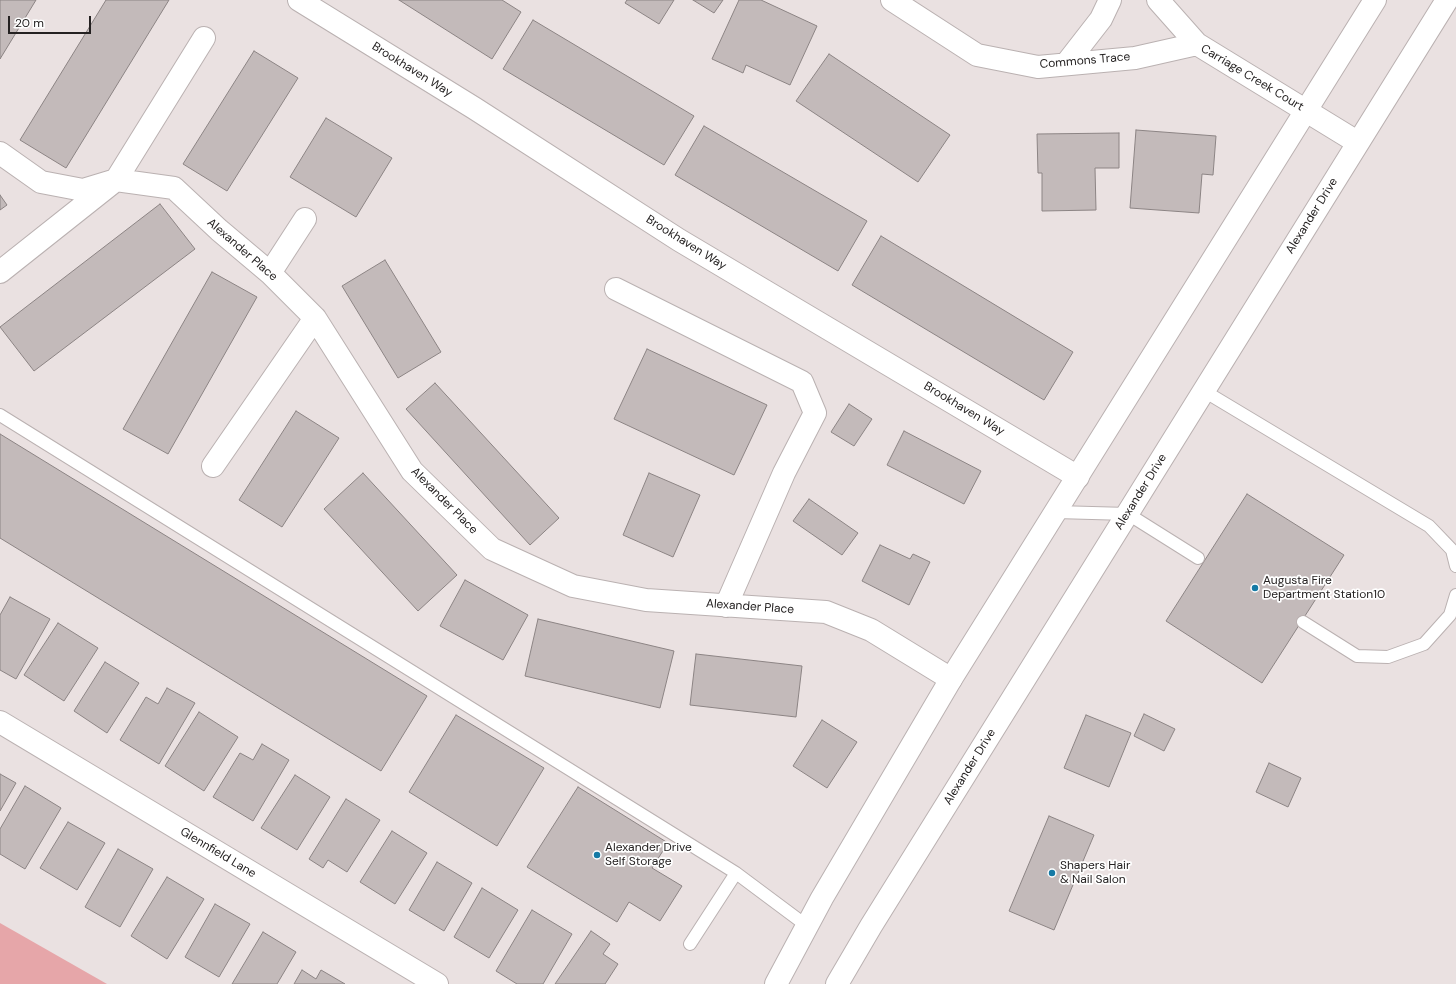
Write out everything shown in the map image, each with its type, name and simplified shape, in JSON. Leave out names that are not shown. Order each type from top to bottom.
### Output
[{"type":"street","name":"Brookhaven Way","points":[[299,0],[474,108],[679,240],[1078,477]]},
{"type":"street","name":"Commons Trace","points":[[892,0],[977,55],[1038,67],[1135,58],[1197,44]]},
{"type":"street","points":[[1066,64],[1101,18],[1110,0]]},
{"type":"street","name":"Carriage Creek Court","points":[[1158,0],[1197,44],[1357,142]]},
{"type":"street","points":[[776,984],[822,898],[951,679],[1375,0]]},
{"type":"street","name":"Alexander Drive","points":[[838,984],[875,920],[1446,0]]},
{"type":"street","points":[[0,272],[116,180],[204,38]]},
{"type":"street","name":"Alexander Place","points":[[0,153],[41,182],[83,190],[116,180],[174,188],[219,230],[270,273],[315,318],[412,471],[492,548],[573,586],[646,600],[826,612],[871,630],[951,679]]},
{"type":"street","points":[[270,273],[305,219]]},
{"type":"street","points":[[616,289],[802,382],[815,413],[784,473],[726,606]]},
{"type":"street","points":[[213,466],[315,318]]},
{"type":"street","name":"Glennfield Lane","points":[[0,722],[437,984]]},
{"type":"lane","points":[[1204,390],[1429,526],[1452,550],[1456,566]]},
{"type":"lane","points":[[0,415],[736,873],[807,926]]},
{"type":"lane","points":[[1056,512],[1128,514],[1198,558]]},
{"type":"lane","points":[[1303,622],[1357,656],[1388,657],[1424,644],[1450,615],[1456,595]]},
{"type":"lane","points":[[690,944],[736,873]]},
{"type":"shaded area","points":[[0,923],[107,984],[0,984]]},
{"type":"building","points":[[0,0],[36,0],[0,59]]},
{"type":"building","points":[[106,0],[169,0],[66,168],[20,140]]},
{"type":"building","points":[[399,0],[502,0],[521,12],[492,59]]},
{"type":"building","points":[[627,0],[674,0],[659,24],[625,3]]},
{"type":"building","points":[[693,0],[723,0],[714,13]]},
{"type":"building","points":[[739,0],[761,0],[817,26],[790,85],[746,65],[743,73],[712,59]]},
{"type":"building","points":[[533,20],[694,116],[664,165],[503,69]]},
{"type":"building","points":[[254,51],[298,78],[227,191],[183,164]]},
{"type":"building","points":[[829,54],[950,135],[918,182],[796,101]]},
{"type":"building","points":[[326,118],[392,158],[356,217],[290,177]]},
{"type":"building","points":[[704,126],[867,221],[838,271],[675,175]]},
{"type":"building","points":[[1136,130],[1216,136],[1213,175],[1202,174],[1199,213],[1130,208]]},
{"type":"building","points":[[1119,133],[1119,168],[1095,168],[1096,210],[1042,211],[1042,173],[1038,173],[1037,134]]},
{"type":"building","points":[[0,195],[7,205],[0,210]]},
{"type":"building","points":[[160,204],[195,249],[34,371],[0,327]]},
{"type":"building","points":[[881,236],[1073,352],[1044,400],[852,285]]},
{"type":"building","points":[[385,260],[441,352],[398,378],[342,286]]},
{"type":"building","points":[[212,272],[257,297],[168,454],[123,429]]},
{"type":"building","points":[[647,349],[767,405],[734,475],[614,419]]},
{"type":"building","points":[[435,383],[559,518],[530,545],[406,409]]},
{"type":"building","points":[[849,404],[872,419],[854,446],[831,432]]},
{"type":"building","points":[[296,411],[339,438],[282,527],[239,500]]},
{"type":"building","points":[[904,431],[981,471],[964,504],[887,465]]},
{"type":"building","points":[[0,434],[427,696],[381,771],[0,538]]},
{"type":"building","points":[[363,473],[457,575],[418,611],[324,509]]},
{"type":"building","points":[[649,473],[700,495],[673,557],[623,535]]},
{"type":"building","name":"Augusta Fire Department Station10","points":[[1247,494],[1344,555],[1262,683],[1166,621]]},
{"type":"building","points":[[809,499],[858,533],[842,555],[793,521]]},
{"type":"building","points":[[880,545],[910,559],[913,554],[930,562],[909,605],[862,581]]},
{"type":"building","points":[[465,580],[528,615],[503,660],[440,626]]},
{"type":"building","points":[[10,597],[50,619],[16,679],[0,670],[0,615]]},
{"type":"building","points":[[538,619],[674,651],[660,708],[525,676]]},
{"type":"building","points":[[58,623],[98,648],[64,701],[24,675]]},
{"type":"building","points":[[696,654],[802,666],[796,717],[690,705]]},
{"type":"building","points":[[105,662],[139,683],[107,733],[74,711]]},
{"type":"building","points":[[167,688],[195,703],[159,764],[120,740],[146,697],[158,704]]},
{"type":"building","points":[[199,712],[238,737],[204,791],[165,766]]},
{"type":"building","points":[[1144,714],[1175,729],[1164,751],[1134,736]]},
{"type":"building","points":[[456,715],[544,768],[497,846],[409,792]]},
{"type":"building","points":[[1086,715],[1131,733],[1109,787],[1064,768]]},
{"type":"building","points":[[822,720],[857,742],[827,788],[793,766]]},
{"type":"building","points":[[262,744],[289,760],[253,821],[213,797],[240,753],[253,760]]},
{"type":"building","points":[[1269,763],[1301,778],[1288,807],[1256,792]]},
{"type":"building","points":[[0,774],[16,783],[0,811]]},
{"type":"building","points":[[295,775],[330,797],[297,850],[261,828]]},
{"type":"building","points":[[25,786],[61,808],[25,869],[0,854],[0,829]]},
{"type":"building","name":"Alexander Drive Self Storage","points":[[578,787],[668,843],[652,868],[682,886],[660,921],[629,902],[617,922],[527,867]]},
{"type":"building","points":[[346,799],[380,820],[347,872],[328,860],[323,868],[309,859]]},
{"type":"building","name":"Shapers Hair & Nail Salon","points":[[1049,816],[1094,835],[1054,930],[1009,911]]},
{"type":"building","points":[[68,822],[105,843],[77,890],[40,868]]},
{"type":"building","points":[[392,831],[427,853],[395,904],[360,882]]},
{"type":"building","points":[[118,849],[153,869],[120,927],[85,907]]},
{"type":"building","points":[[437,862],[472,883],[444,931],[409,910]]},
{"type":"building","points":[[167,877],[204,899],[167,959],[131,936]]},
{"type":"building","points":[[482,888],[518,910],[489,958],[454,937]]},
{"type":"building","points":[[215,904],[250,924],[219,977],[185,957]]},
{"type":"building","points":[[532,910],[572,934],[543,984],[517,984],[496,971]]},
{"type":"building","points":[[591,931],[610,944],[603,954],[618,964],[605,984],[555,984]]},
{"type":"building","points":[[263,932],[296,952],[277,984],[232,984]]},
{"type":"building","points":[[302,970],[316,979],[321,970],[345,984],[294,984]]},
{"type":"place","name":"Augusta Fire Department Station10","points":[[1255,588]]},
{"type":"place","name":"Alexander Drive Self Storage","points":[[597,855]]},
{"type":"place","name":"Shapers Hair & Nail Salon","points":[[1052,873]]}]
